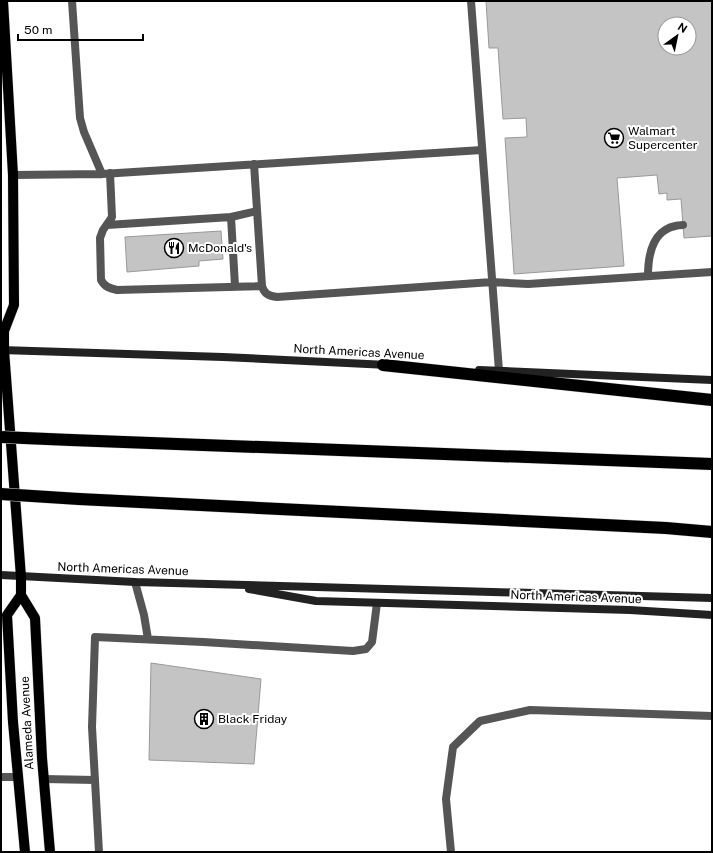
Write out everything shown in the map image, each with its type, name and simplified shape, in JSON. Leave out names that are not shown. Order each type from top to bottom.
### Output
[{"type":"highway","points":[[383,365],[712,400]]},
{"type":"highway","points":[[1,437],[712,464]]},
{"type":"highway","points":[[1,494],[666,528],[712,532]]},
{"type":"main road","points":[[2,1],[13,175],[14,305],[3,328],[3,350],[21,577],[21,595]]},
{"type":"main road","name":"North Americas Avenue","points":[[3,350],[223,357],[712,380]]},
{"type":"main road","name":"North Americas Avenue","points":[[1,575],[135,582],[712,598]]},
{"type":"main road","name":"North Americas Avenue","points":[[225,584],[316,601],[630,610],[712,615]]},
{"type":"main road","name":"Alameda Avenue","points":[[25,852],[13,722],[7,615],[21,595],[35,618],[42,758],[50,852]]},
{"type":"lane","points":[[72,1],[80,118],[84,132],[106,174],[112,217],[100,238],[101,280],[104,285],[117,290],[262,286]]},
{"type":"lane","points":[[471,1],[499,371]]},
{"type":"lane","points":[[13,175],[106,174],[482,150]]},
{"type":"lane","points":[[254,164],[262,286],[264,292],[269,296],[277,297],[492,282],[528,284],[712,272]]},
{"type":"lane","points":[[107,225],[231,217],[257,210]]},
{"type":"lane","points":[[231,217],[235,286]]},
{"type":"lane","points":[[648,276],[648,260],[654,241],[661,233],[674,226],[683,225]]},
{"type":"lane","points":[[135,582],[144,615],[148,639]]},
{"type":"lane","points":[[99,852],[92,727],[95,637],[353,651],[366,649],[372,642],[375,630],[377,602]]},
{"type":"lane","points":[[451,852],[446,799],[453,747],[480,721],[530,710],[712,716]]},
{"type":"lane","points":[[1,777],[18,777]]},
{"type":"lane","points":[[44,779],[95,780]]},
{"type":"building","name":"Walmart Supercenter","points":[[486,1],[712,1],[712,236],[684,238],[681,199],[667,200],[667,193],[659,194],[657,175],[617,178],[624,266],[514,274],[505,138],[527,137],[526,118],[503,119],[498,48],[489,48]]},
{"type":"building","name":"McDonald's","points":[[221,231],[223,259],[199,261],[199,266],[127,272],[125,237]]},
{"type":"building","name":"Black Friday","points":[[151,663],[261,679],[254,764],[149,760]]},
{"type":"place","name":"Walmart Supercenter","points":[[614,138]]},
{"type":"place","name":"McDonald's","points":[[174,248]]},
{"type":"place","name":"Black Friday","points":[[204,719]]}]
